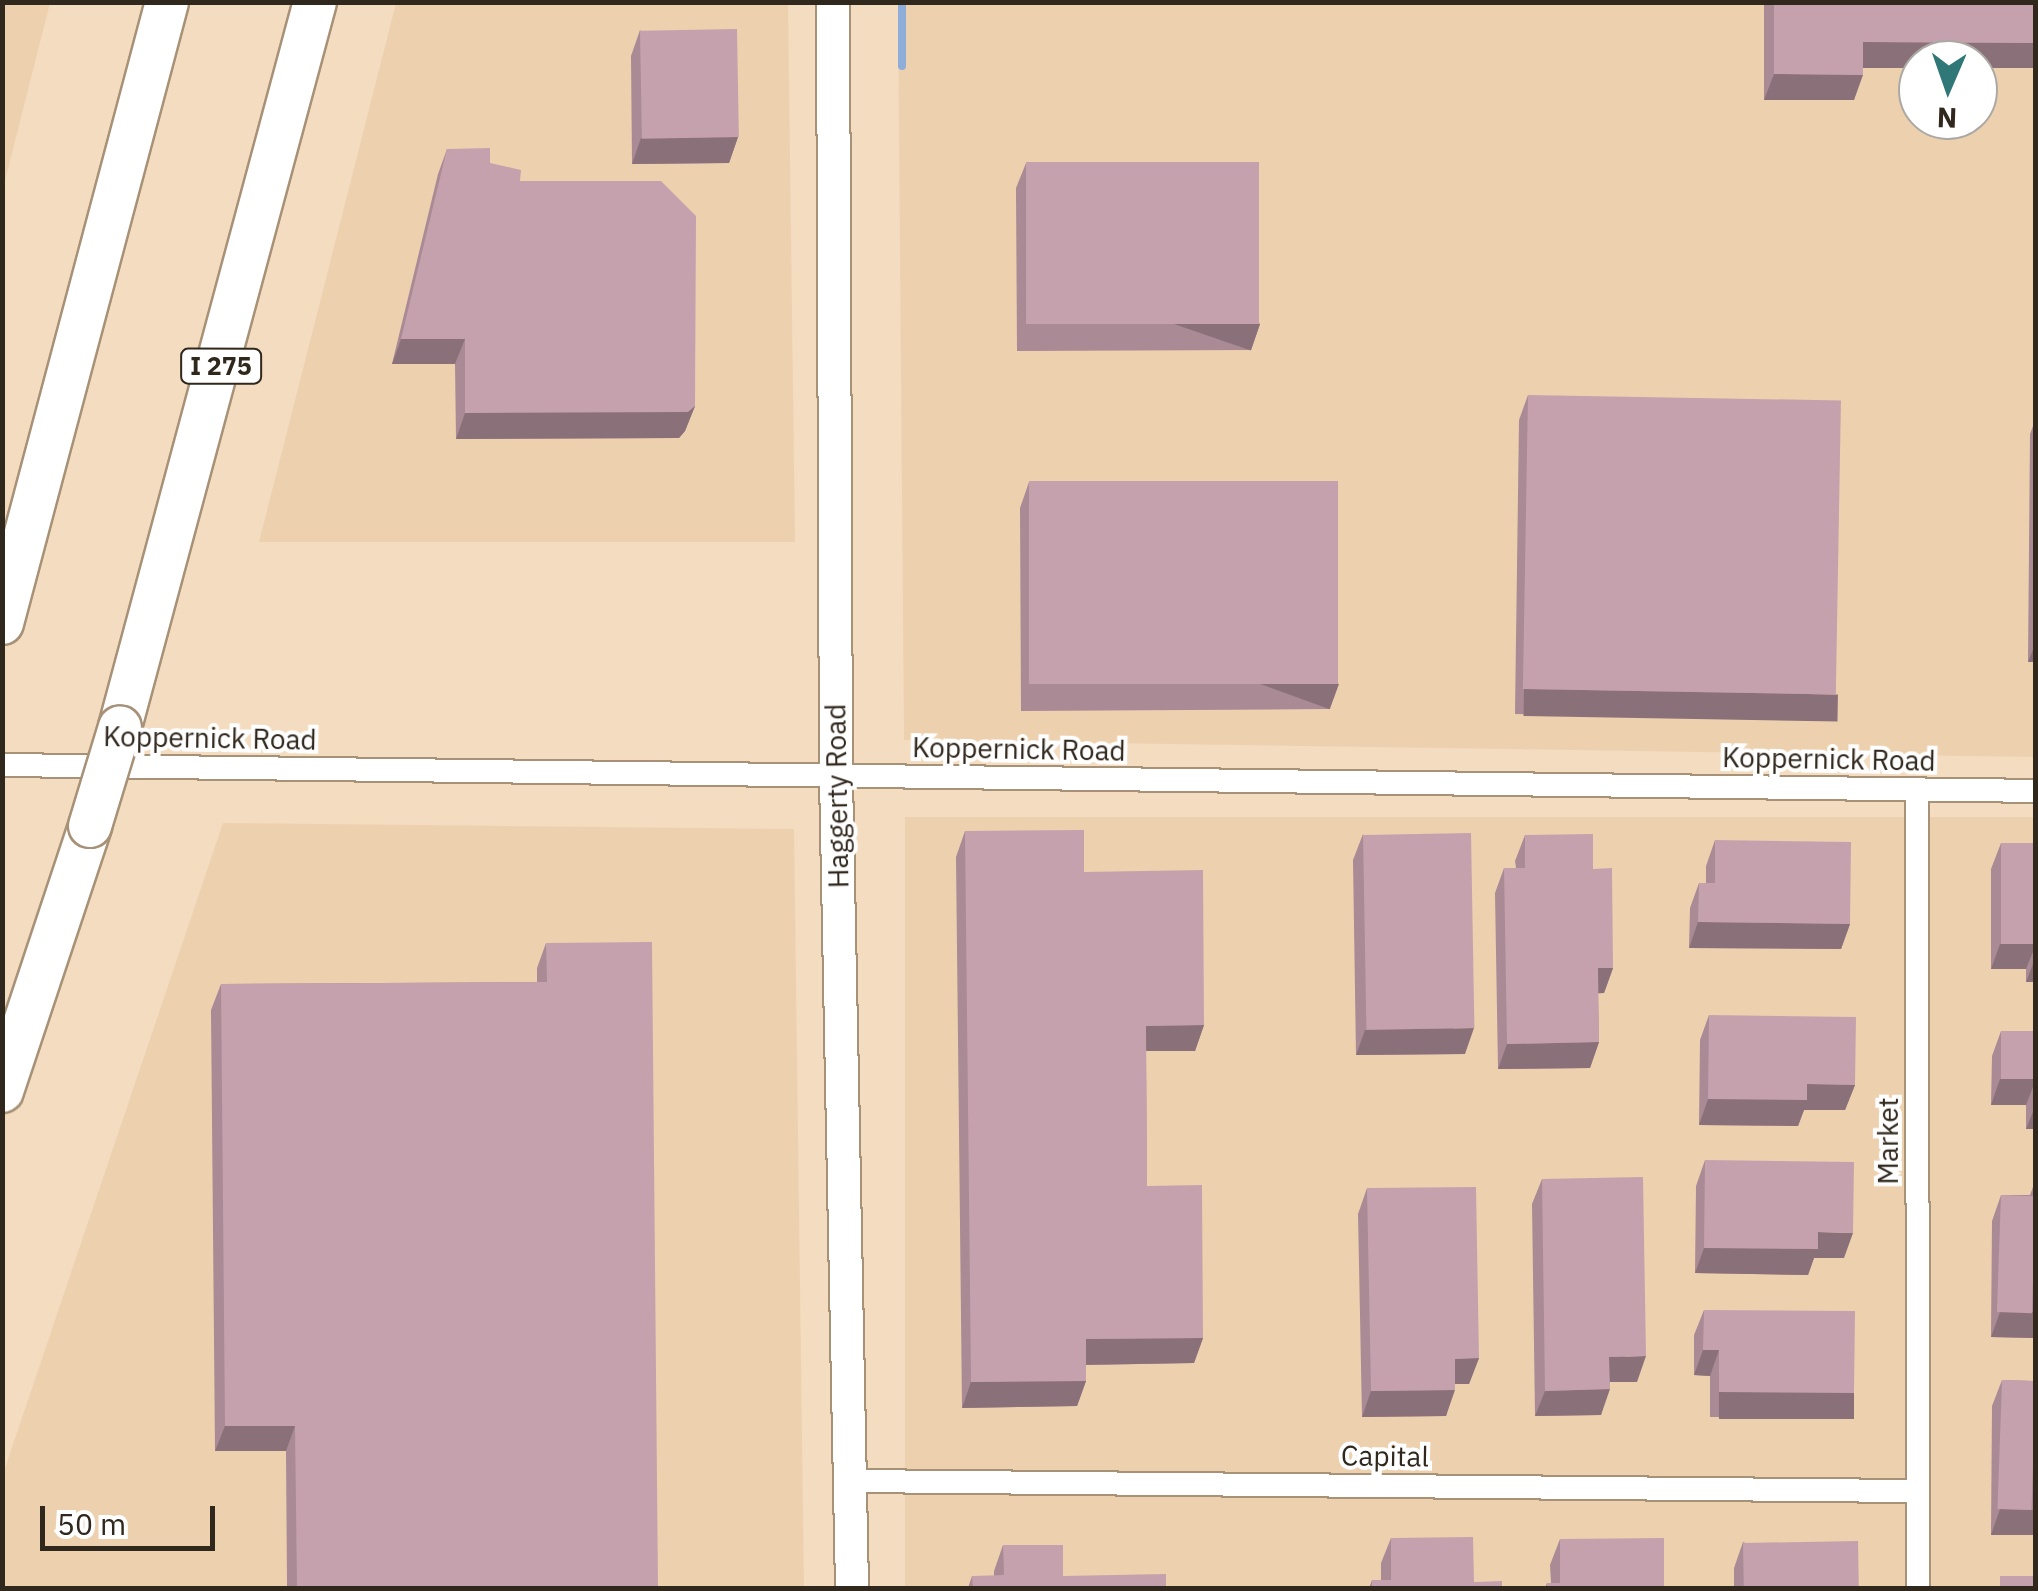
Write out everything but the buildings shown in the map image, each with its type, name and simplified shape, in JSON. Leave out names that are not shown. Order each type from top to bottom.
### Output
[{"type":"highway","points":[[2,623],[167,2]]},
{"type":"highway","name":"I 275","points":[[2,1091],[120,726],[315,2]]},
{"type":"main road","name":"Haggerty Road","points":[[833,2],[836,777],[852,1588]]},
{"type":"street","name":"Koppernick Road","points":[[2,765],[2036,791]]},
{"type":"street","name":"Market","points":[[1917,790],[1918,1588]]},
{"type":"street","name":"Capital","points":[[852,1482],[1918,1491]]},
{"type":"shaded area","points":[[2,3],[50,3],[3,189]]},
{"type":"shaded area","points":[[396,3],[788,3],[795,542],[259,542]]},
{"type":"shaded area","points":[[898,3],[2035,3],[2035,757],[904,740]]},
{"type":"shaded area","points":[[905,817],[2035,817],[2035,1588],[905,1588]]},
{"type":"shaded area","points":[[223,823],[794,829],[804,1588],[3,1588],[3,1474]]},
{"type":"waterway","points":[[902,2],[902,66]]}]
